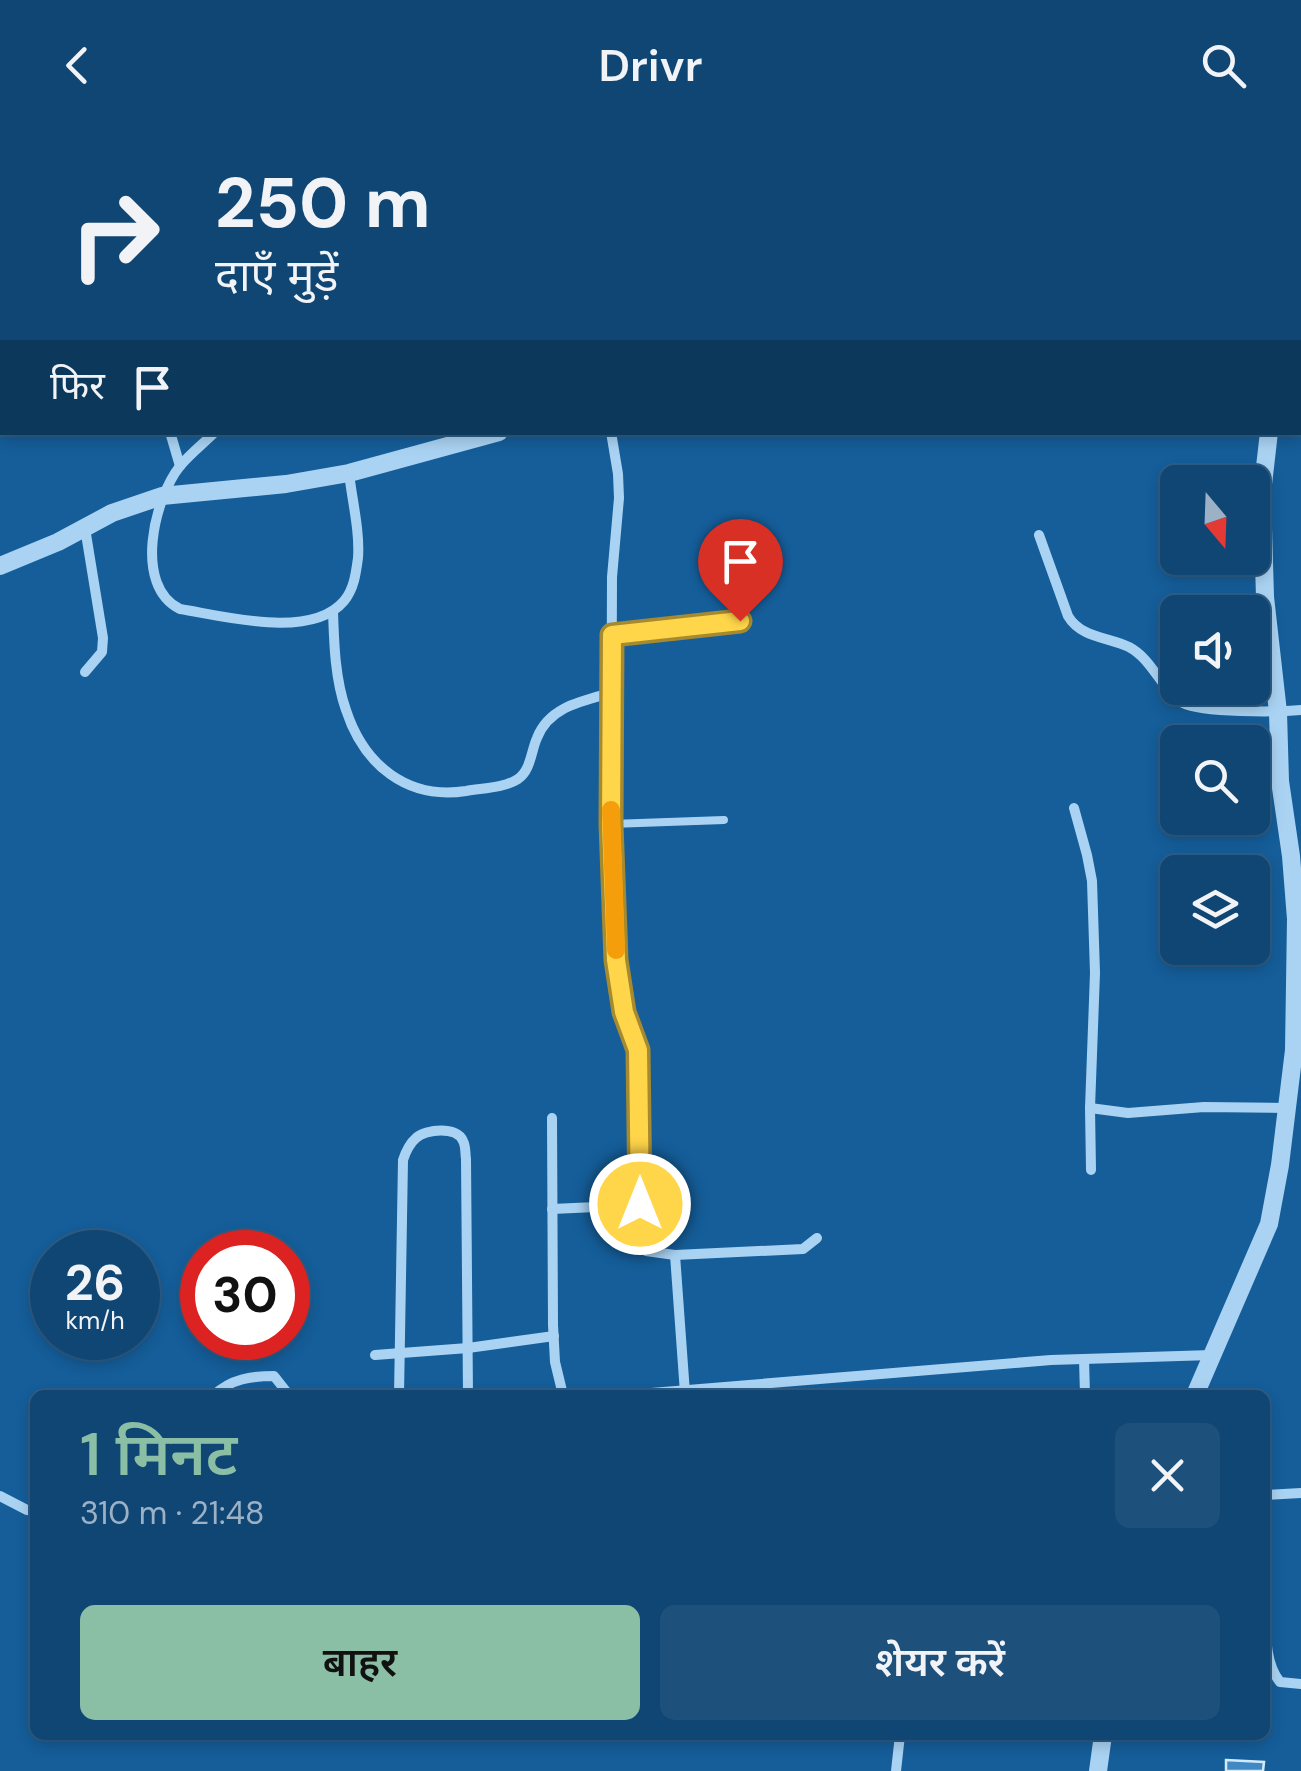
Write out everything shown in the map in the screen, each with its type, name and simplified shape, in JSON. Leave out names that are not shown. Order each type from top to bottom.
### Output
[{"type":"street","points":[[171,435],[180,466]]},
{"type":"street","points":[[212,435],[180,466],[162,496],[154,527],[155,576],[168,603],[180,609],[287,624],[333,611],[346,599],[354,583],[358,553],[349,473]]},
{"type":"street","points":[[0,566],[58,542],[112,513],[162,496],[286,484],[349,473],[488,435]]},
{"type":"street","points":[[612,435],[619,498],[612,577],[611,824],[619,986],[638,1050],[641,1240],[646,1250],[675,1255],[804,1249],[817,1238]]},
{"type":"street","points":[[1197,1390],[1268,1224],[1298,1027],[1297,892],[1280,782],[1278,712],[1265,596],[1262,494],[1269,435]]},
{"type":"street","points":[[85,528],[104,638],[102,652],[85,672]]},
{"type":"street","points":[[1039,535],[1074,626],[1136,651],[1183,703],[1202,708],[1301,710]]},
{"type":"street","points":[[333,611],[334,644],[345,709],[358,737],[377,764],[394,778],[434,793],[506,785],[518,779],[525,773],[536,738],[559,710],[612,693]]},
{"type":"street","points":[[1074,808],[1092,881],[1095,973],[1091,1170]]},
{"type":"street","points":[[1090,1108],[1128,1112],[1288,1108]]},
{"type":"street","points":[[552,1118],[554,1336],[562,1390]]},
{"type":"street","points":[[399,1390],[403,1160],[413,1139],[426,1131],[447,1131],[464,1141],[466,1159],[468,1390]]},
{"type":"street","points":[[552,1209],[640,1204]]},
{"type":"street","points":[[675,1255],[685,1390]]},
{"type":"street","points":[[375,1355],[554,1336]]},
{"type":"street","points":[[708,1390],[1084,1358],[1212,1355]]},
{"type":"street","points":[[1084,1358],[1084,1390]]},
{"type":"street","points":[[221,1390],[232,1382],[274,1376],[287,1390]]},
{"type":"street","points":[[1270,1495],[1301,1493]]},
{"type":"street","points":[[0,1496],[30,1510]]},
{"type":"street","points":[[1270,1663],[1280,1682],[1301,1684]]},
{"type":"street","points":[[896,1771],[899,1740]]},
{"type":"street","points":[[1098,1771],[1102,1740]]},
{"type":"lane","points":[[612,635],[740,621]]},
{"type":"lane","points":[[611,824],[724,820]]},
{"type":"building","points":[[1226,1760],[1264,1762],[1263,1771],[1226,1771]]},
{"type":"slow traffic","points":[[611,810],[616,950]]},
{"type":"route","points":[[640,1204],[638,1050],[624,1012],[616,960],[611,824],[612,635],[740,621]]}]
